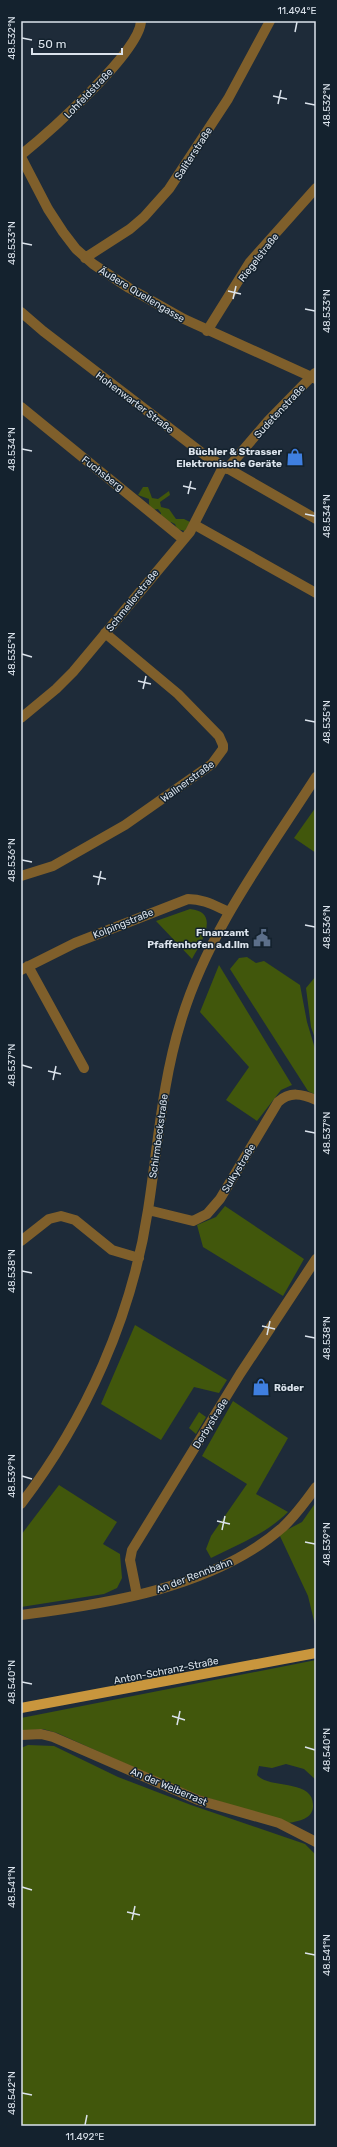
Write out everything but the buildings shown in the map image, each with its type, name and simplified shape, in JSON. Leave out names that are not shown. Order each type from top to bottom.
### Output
[{"type":"main road","name":"Anton-Schranz-Straße","points":[[21,1708],[316,1653]]},
{"type":"street","name":"Lohfeldstraße","points":[[21,156],[71,112],[126,53],[138,36],[141,21]]},
{"type":"street","name":"Saliterstraße","points":[[85,258],[130,229],[144,217],[169,189],[228,99],[270,21]]},
{"type":"street","name":"Äußere Quellengasse","points":[[21,156],[48,209],[69,241],[85,258],[141,296],[207,331],[314,376]]},
{"type":"street","name":"Riegelstraße","points":[[207,331],[250,262],[316,188]]},
{"type":"street","name":"Hohenwarter Straße","points":[[21,312],[43,332],[206,456],[316,519]]},
{"type":"street","name":"Sudetenstraße","points":[[225,468],[268,421],[314,376]]},
{"type":"street","name":"Fuchsberg","points":[[21,407],[183,539]]},
{"type":"street","name":"Schmellerstraße","points":[[21,718],[56,689],[105,633],[183,539],[194,525],[225,468]]},
{"type":"street","points":[[194,525],[316,593]]},
{"type":"street","name":"Wallnerstraße","points":[[21,876],[53,866],[125,825],[212,764],[223,749],[222,741],[219,736],[178,694],[105,633]]},
{"type":"street","name":"Schirmbeckstraße","points":[[21,1504],[49,1464],[85,1402],[119,1324],[139,1258],[148,1210],[166,1075],[172,1050],[199,972],[229,912],[316,777]]},
{"type":"street","name":"Kolpingstraße","points":[[25,968],[75,943],[188,899],[208,902],[229,912]]},
{"type":"street","points":[[25,968],[84,1068]]},
{"type":"street","name":"Sulkystraße","points":[[148,1210],[193,1221],[208,1214],[220,1199],[278,1102],[287,1096],[294,1094],[316,1100]]},
{"type":"street","points":[[21,1241],[49,1219],[66,1217],[75,1220],[112,1250],[139,1258]]},
{"type":"street","name":"Derbystraße","points":[[137,1595],[130,1560],[132,1550],[240,1374],[316,1259]]},
{"type":"street","name":"An der Rennbahn","points":[[21,1615],[98,1604],[172,1586],[239,1558],[284,1526],[316,1487]]},
{"type":"street","name":"An der Weiberrast","points":[[21,1735],[41,1734],[53,1737],[198,1800],[279,1823],[316,1842]]},
{"type":"green space","points":[[143,487],[148,487],[152,498],[158,499],[169,491],[170,495],[160,502],[161,507],[169,509],[176,519],[184,519],[190,522],[185,531],[177,529],[175,524],[171,522],[169,524],[161,518],[161,513],[158,509],[152,510],[149,504],[149,499],[138,495]]},
{"type":"green space","points":[[316,807],[316,853],[294,838]]},
{"type":"green space","points":[[190,909],[200,911],[205,916],[207,922],[206,930],[200,945],[192,959],[156,921]]},
{"type":"green space","points":[[247,957],[256,963],[264,961],[300,985],[307,1022],[316,1052],[316,1095],[308,1091],[230,969],[239,958]]},
{"type":"green space","points":[[219,965],[292,1085],[281,1090],[257,1121],[226,1100],[249,1067],[200,1012]]},
{"type":"green space","points":[[316,976],[316,1041],[311,1027],[306,988]]},
{"type":"green space","points":[[225,1206],[304,1259],[283,1296],[203,1247],[197,1225],[216,1217]]},
{"type":"green space","points":[[135,1325],[227,1380],[219,1393],[194,1387],[161,1440],[101,1404]]},
{"type":"green space","points":[[233,1401],[288,1438],[256,1494],[288,1512],[262,1532],[211,1558],[206,1549],[211,1536],[247,1484],[202,1456]]},
{"type":"green space","points":[[199,1412],[206,1417],[196,1434],[189,1428]]},
{"type":"green space","points":[[59,1485],[117,1522],[103,1544],[120,1554],[122,1578],[117,1588],[104,1594],[21,1607],[21,1535]]},
{"type":"green space","points":[[316,1502],[316,1629],[308,1596],[279,1534],[302,1522]]},
{"type":"green space","points":[[316,1660],[316,1780],[304,1769],[286,1764],[272,1768],[259,1766],[257,1775],[272,1782],[300,1788],[307,1792],[312,1798],[313,1807],[308,1817],[289,1823],[189,1792],[57,1733],[43,1729],[21,1731],[21,1718]]},
{"type":"green space","points":[[28,1745],[54,1746],[118,1777],[191,1805],[305,1844],[316,1855],[316,2126],[21,2126],[21,1748]]},
{"type":"place","name":"Büchler & Strasser Elektronische Geräte","points":[[295,457]]},
{"type":"place","name":"Finanzamt Pfaffenhofen a.d.Ilm","points":[[262,938]]},
{"type":"place","name":"Röder","points":[[261,1387]]}]
